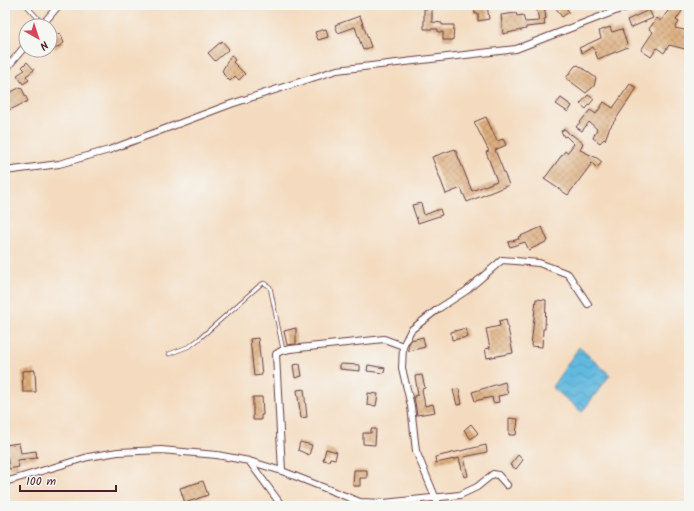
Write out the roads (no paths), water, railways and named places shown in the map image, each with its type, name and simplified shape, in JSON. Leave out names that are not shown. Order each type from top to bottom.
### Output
[{"type":"street","points":[[48,18],[59,5]]},
{"type":"street","points":[[5,171],[59,164],[109,150],[231,104],[337,70],[516,49],[632,5]]},
{"type":"street","points":[[5,70],[18,55]]},
{"type":"street","points":[[439,506],[416,451],[411,406],[402,368],[403,346],[412,330],[438,309],[466,291],[502,260],[539,263],[568,274],[588,304]]},
{"type":"street","points":[[282,471],[276,354],[283,350],[384,339],[403,346]]},
{"type":"street","points":[[5,482],[88,457],[118,452],[162,450],[217,455],[249,461],[282,471],[360,502],[384,503],[435,499],[460,495],[477,487],[493,474],[498,475],[508,485]]},
{"type":"street","points":[[249,461],[282,506]]},
{"type":"lane","points":[[26,5],[36,18]]},
{"type":"lane","points":[[169,354],[190,346],[260,284],[264,283],[270,287],[283,350]]},
{"type":"water","points":[[579,347],[610,375],[582,412],[552,387]]}]
